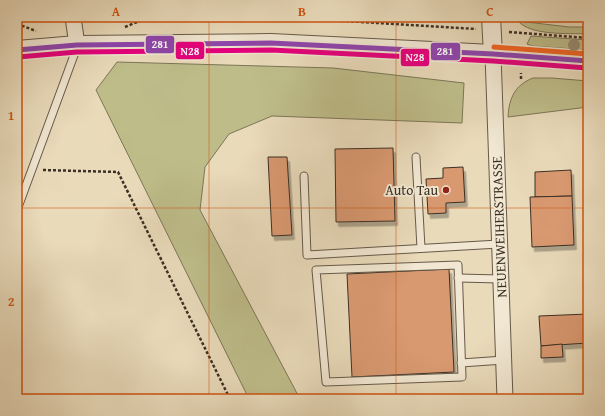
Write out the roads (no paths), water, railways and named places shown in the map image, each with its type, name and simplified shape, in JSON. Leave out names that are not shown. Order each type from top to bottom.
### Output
[{"type":"street","points":[[72,17],[77,45]]},
{"type":"street","points":[[491,24],[493,54]]},
{"type":"street","points":[[17,50],[77,45],[271,43],[493,54],[587,53]]},
{"type":"street","name":"NEUENWEIHERSTRASSE","points":[[493,54],[505,399]]},
{"type":"lane","points":[[17,210],[77,45]]},
{"type":"lane","points":[[416,157],[421,248]]},
{"type":"lane","points":[[304,176],[307,254],[499,244]]},
{"type":"lane","points":[[458,264],[458,278],[462,377],[326,382],[316,270],[458,264]]},
{"type":"lane","points":[[458,278],[501,279]]},
{"type":"lane","points":[[461,363],[504,360]]},
{"type":"place","name":"Auto Tau","points":[[446,190]]}]
